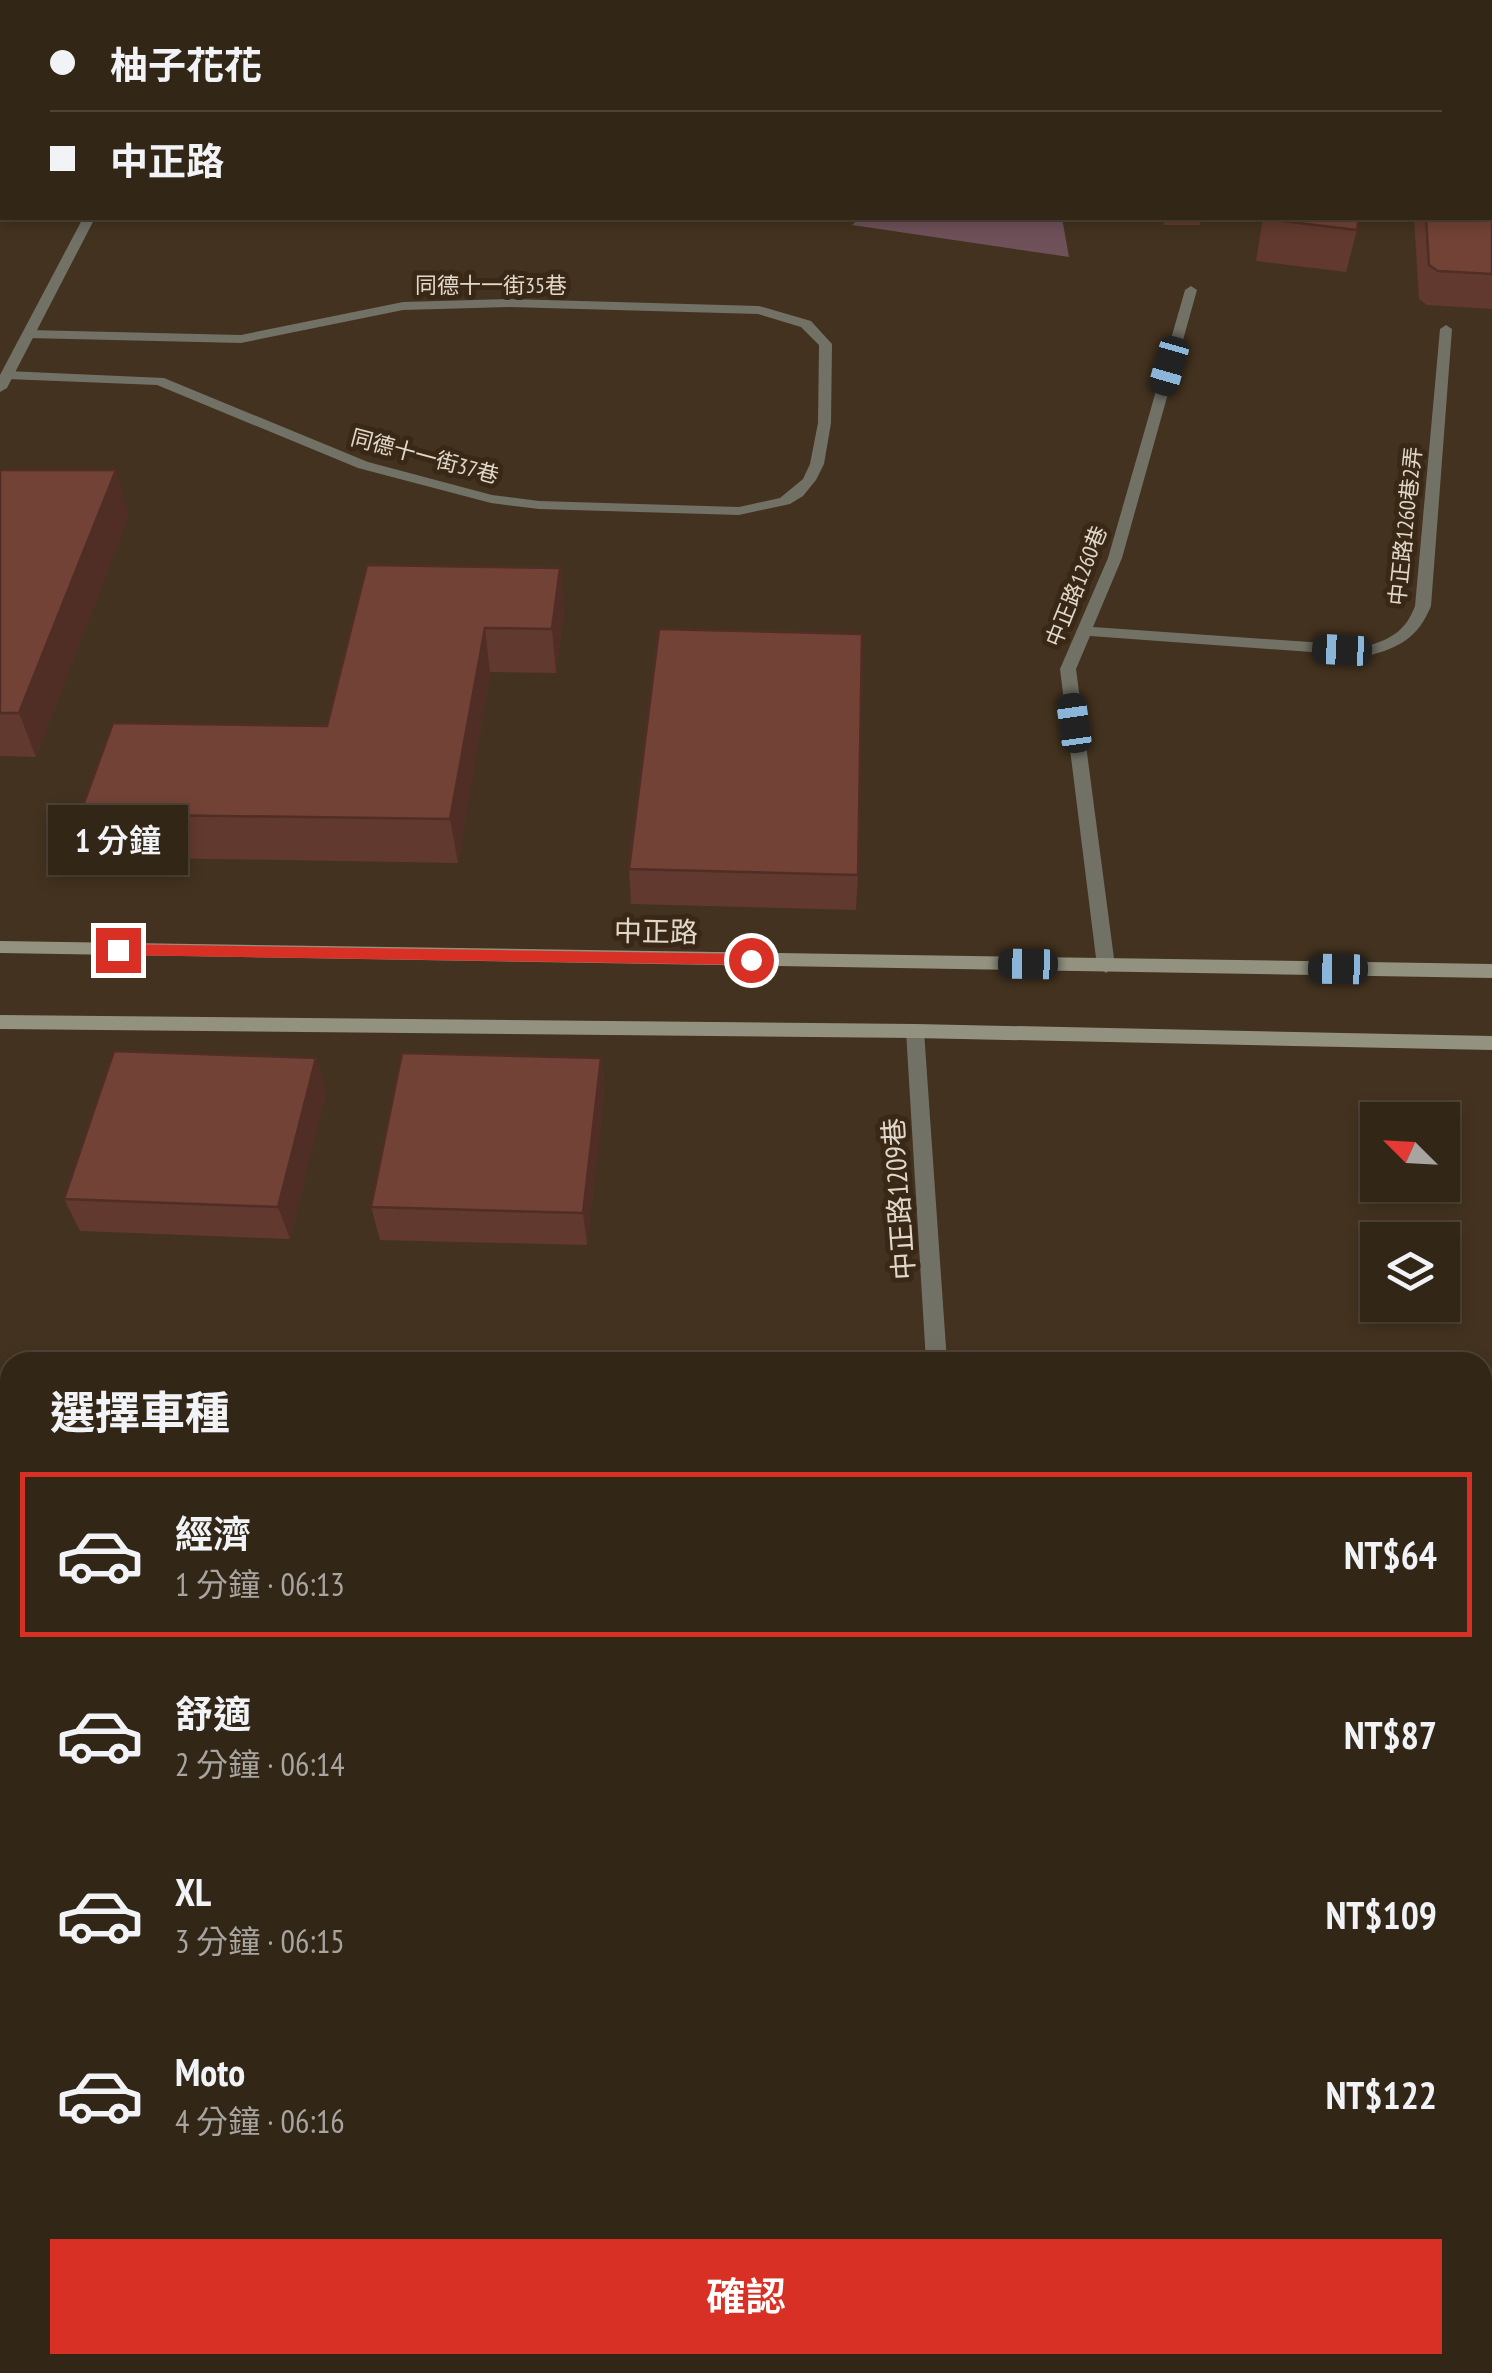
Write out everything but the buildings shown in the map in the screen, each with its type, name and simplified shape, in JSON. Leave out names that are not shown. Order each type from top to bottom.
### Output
[{"type":"street","points":[[3,381],[88,220]]},
{"type":"street","name":"中正路1260巷","points":[[1106,966],[1068,669],[1115,558],[1190,290]]},
{"type":"street","name":"同德十一街35巷","points":[[28,334],[241,339],[404,306],[508,303],[760,310],[806,324],[826,344],[821,456]]},
{"type":"street","name":"中正路1260巷2弄","points":[[1084,631],[1368,652],[1398,644],[1416,628],[1422,606],[1446,329]]},
{"type":"street","name":"同德十一街37巷","points":[[3,381],[159,381],[363,465],[436,487],[539,504],[739,511],[771,506],[797,494],[813,476],[821,456]]},
{"type":"street","name":"中正路","points":[[0,948],[1492,971]]},
{"type":"street","points":[[0,1022],[915,1031],[1492,1043]]},
{"type":"street","name":"中正路1209巷","points":[[915,1031],[935,1352]]},
{"type":"shaded area","points":[[858,220],[1062,220],[1069,257],[852,225]]},
{"type":"route","points":[[118,950],[751,960]]}]
